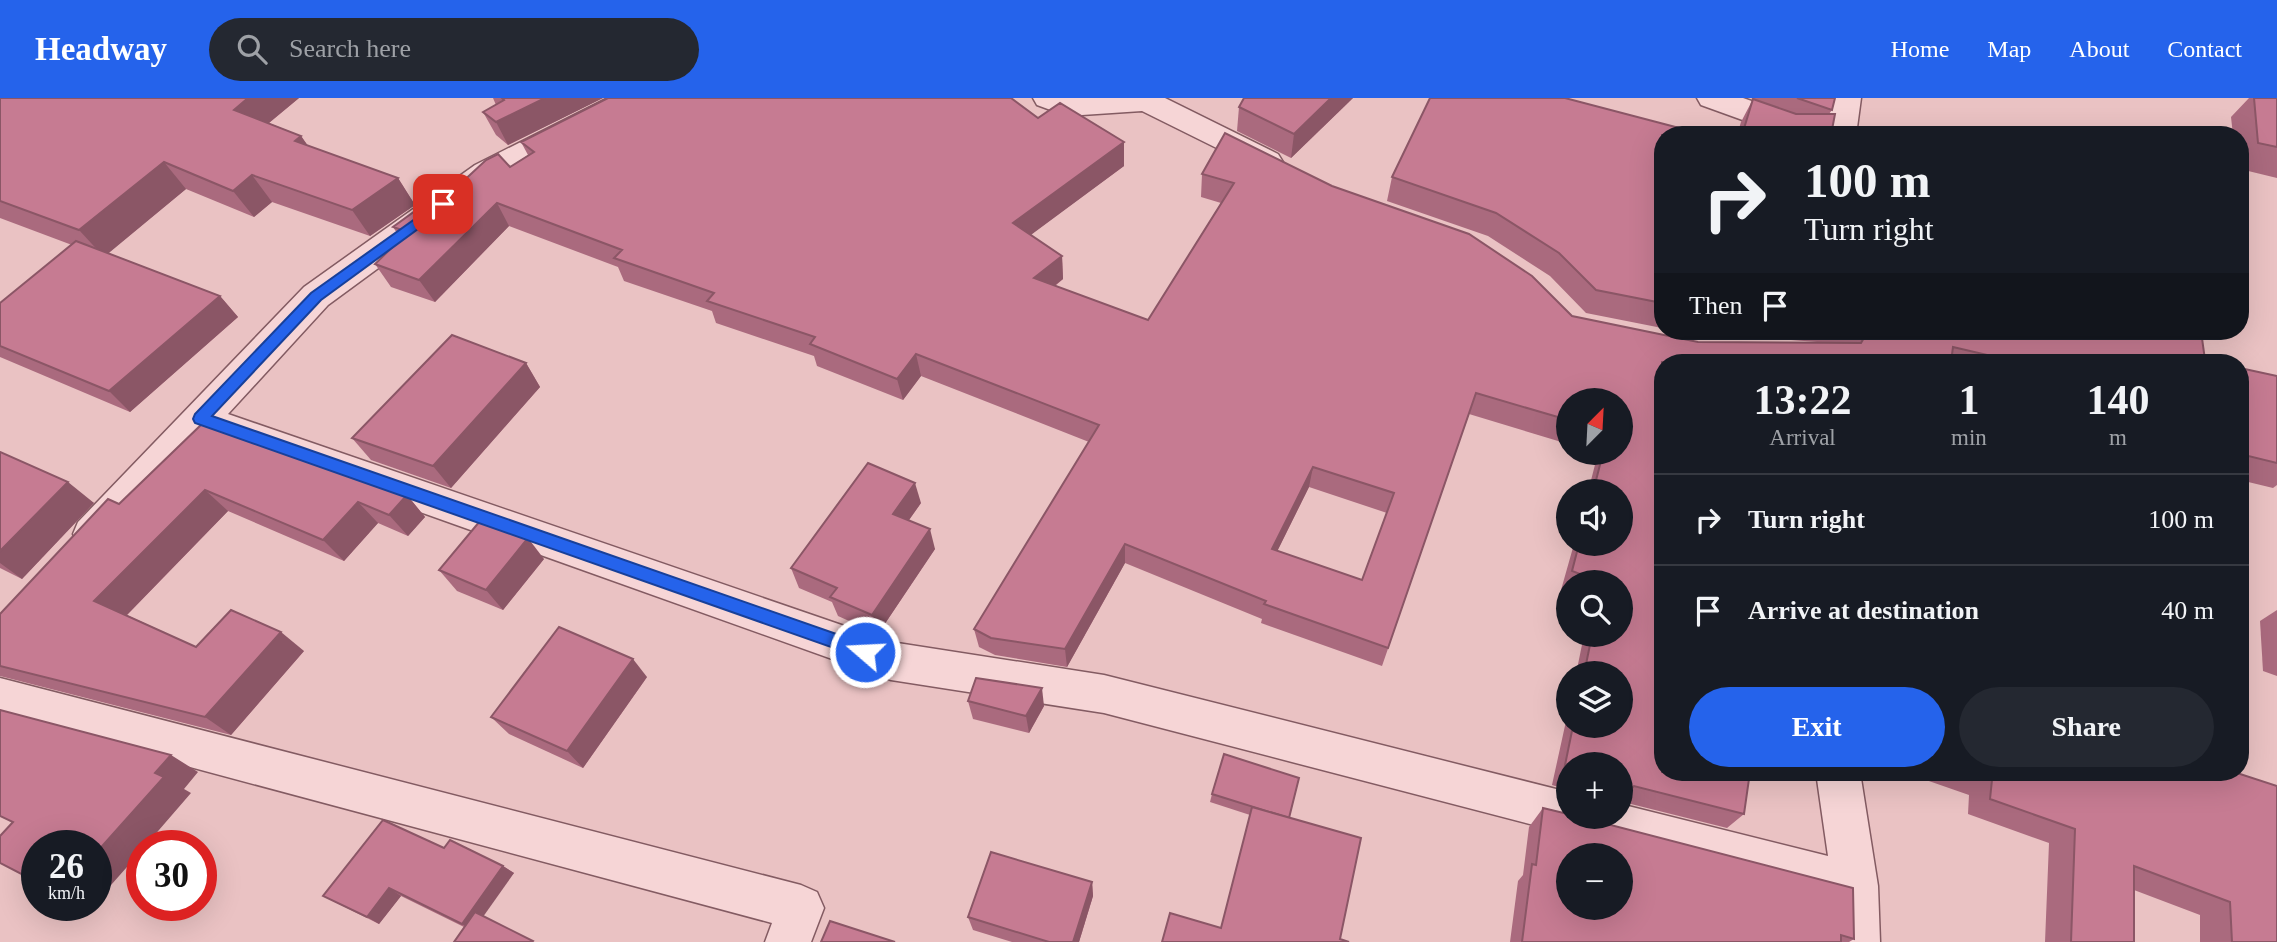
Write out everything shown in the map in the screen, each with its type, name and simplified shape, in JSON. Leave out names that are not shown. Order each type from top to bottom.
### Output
[{"type":"street","points":[[67,562],[316,296],[486,173],[633,98]]},
{"type":"street","points":[[1048,98],[1067,106],[1146,101],[1292,175]]},
{"type":"street","points":[[1712,98],[1791,126]]},
{"type":"street","points":[[1841,126],[1846,98]]},
{"type":"street","points":[[200,419],[891,661],[1104,694],[1556,810]]},
{"type":"street","points":[[0,697],[801,908],[788,942]]},
{"type":"street","points":[[1839,781],[1855,886],[1857,942]]},
{"type":"street","points":[[1633,829],[1855,886]]},
{"type":"building","points":[[0,98],[248,98],[234,110],[301,136],[295,141],[398,178],[352,210],[252,175],[233,191],[164,162],[79,230],[0,201]]},
{"type":"building","points":[[502,98],[545,98],[496,122],[483,112],[504,100]]},
{"type":"building","points":[[608,98],[1011,98],[1038,118],[1060,103],[1124,142],[1013,223],[1062,256],[1034,278],[1148,320],[1234,183],[1202,174],[1225,133],[1332,186],[1469,234],[1532,276],[1572,316],[1654,333],[1654,340],[1861,343],[1863,340],[2202,340],[2204,354],[1983,354],[1953,347],[1952,354],[1654,354],[1654,781],[1749,781],[1744,814],[1633,787],[1633,752],[1568,752],[1571,738],[1633,738],[1633,661],[1587,661],[1590,647],[1633,647],[1633,570],[1572,570],[1576,556],[1633,556],[1633,479],[1596,479],[1600,466],[1633,466],[1633,388],[1556,388],[1556,416],[1476,393],[1388,648],[1264,604],[1266,601],[1125,544],[1065,649],[991,638],[974,629],[1099,425],[916,354],[897,379],[810,344],[815,337],[707,301],[714,293],[614,258],[622,250],[497,203],[419,280],[375,264],[408,232],[393,227],[437,195],[445,198],[486,160],[498,154],[510,167],[534,152],[521,142]],"holes":[[[1313,467],[1394,493],[1362,580],[1272,549]]]},
{"type":"building","points":[[1244,98],[1331,98],[1294,134],[1239,107]]},
{"type":"building","points":[[1430,98],[1565,98],[1672,126],[1654,126],[1654,301],[1596,290],[1559,253],[1496,213],[1392,177]]},
{"type":"building","points":[[1797,98],[1835,98],[1832,110]]},
{"type":"building","points":[[2254,98],[2277,98],[2277,147],[2258,143]]},
{"type":"building","points":[[1753,99],[1796,114],[1835,114],[1833,126],[1745,126]]},
{"type":"building","points":[[76,241],[220,296],[109,391],[0,346],[0,303]]},
{"type":"building","points":[[452,335],[526,363],[433,466],[352,438]]},
{"type":"building","points":[[2249,370],[2277,376],[2277,463],[2249,456]]},
{"type":"building","points":[[203,423],[407,495],[389,515],[358,502],[323,540],[205,490],[94,601],[196,647],[231,610],[281,632],[205,717],[0,666],[0,614],[108,499],[119,504]]},
{"type":"building","points":[[0,452],[68,482],[0,551]]},
{"type":"building","points":[[868,463],[915,483],[893,514],[930,529],[872,615],[830,597],[837,588],[791,568]]},
{"type":"building","points":[[480,521],[528,538],[486,590],[439,570]]},
{"type":"building","points":[[559,627],[633,659],[567,751],[491,717]]},
{"type":"building","points":[[976,678],[1042,688],[1026,716],[968,701]]},
{"type":"building","points":[[0,710],[171,755],[155,773],[164,777],[112,835],[112,830],[21,830],[21,874],[0,863],[0,836],[13,822],[0,816]]},
{"type":"building","points":[[1224,754],[1299,778],[1289,818],[1212,794]]},
{"type":"building","points":[[2249,777],[2277,786],[2277,942],[2232,942],[2230,902],[2134,866],[2134,942],[2071,942],[2075,829],[1990,799],[1992,781],[2249,781]]},
{"type":"building","points":[[1252,807],[1361,838],[1340,939],[1349,942],[1162,942],[1170,913],[1221,928]]},
{"type":"building","points":[[1543,808],[1556,811],[1556,829],[1626,829],[1853,888],[1854,939],[1841,935],[1841,942],[1522,942],[1532,864],[1536,865]]},
{"type":"building","points":[[383,820],[444,848],[450,840],[503,866],[462,924],[389,888],[367,917],[323,896]]},
{"type":"building","points":[[991,852],[1092,882],[1073,942],[1049,942],[968,917]]},
{"type":"building","points":[[475,912],[533,941],[454,942]]},
{"type":"building","points":[[830,921],[895,942],[821,942]]},
{"type":"route","points":[[443,204],[316,296],[200,419],[865,652]]}]
